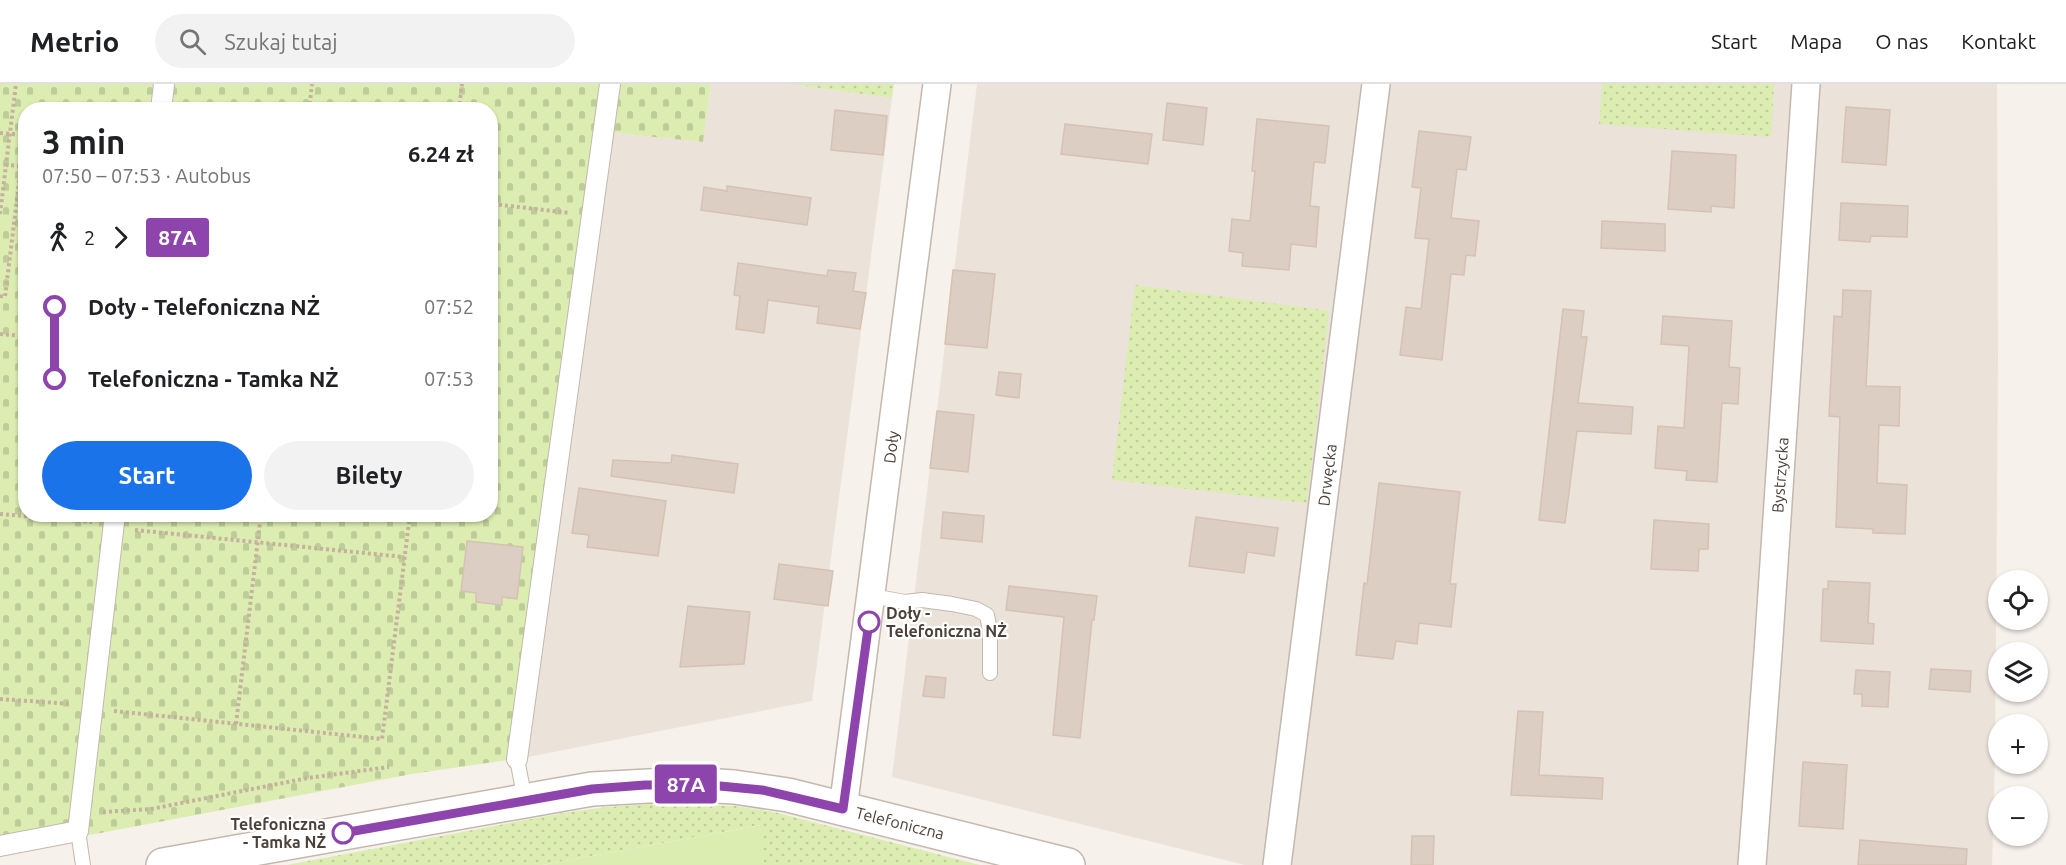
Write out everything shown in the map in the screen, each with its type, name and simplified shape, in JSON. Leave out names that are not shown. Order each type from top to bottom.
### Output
[{"type":"street","points":[[162,102],[164,84]]},
{"type":"street","points":[[517,759],[610,84]]},
{"type":"street","name":"Doły","points":[[843,809],[938,84]]},
{"type":"street","name":"Drwęcka","points":[[1277,865],[1376,84]]},
{"type":"street","name":"Bystrzycka","points":[[1752,865],[1806,84]]},
{"type":"street","points":[[0,846],[79,822],[114,522]]},
{"type":"street","name":"Telefoniczna","points":[[163,865],[592,789],[686,784],[762,790],[1068,865]]},
{"type":"lane","points":[[872,596],[906,602],[922,600],[952,604],[976,609],[987,615],[990,631],[990,673]]},
{"type":"lane","points":[[517,759],[525,801]]},
{"type":"lane","points":[[79,822],[83,865]]},
{"type":"path","points":[[0,214],[16,84]]},
{"type":"path","points":[[310,102],[312,84]]},
{"type":"path","points":[[460,102],[462,84]]},
{"type":"path","points":[[0,133],[18,134]]},
{"type":"path","points":[[6,165],[18,166]]},
{"type":"path","points":[[0,296],[5,297],[18,191]]},
{"type":"path","points":[[498,205],[592,216]]},
{"type":"path","points":[[0,334],[18,335]]},
{"type":"path","points":[[0,514],[18,516]]},
{"type":"path","points":[[86,522],[103,522]]},
{"type":"path","points":[[126,522],[257,543],[404,557]]},
{"type":"path","points":[[236,724],[260,522]]},
{"type":"path","points":[[0,699],[81,705],[382,739],[409,522]]},
{"type":"path","points":[[79,822],[308,778],[389,767]]},
{"type":"shaded area","points":[[711,84],[789,84],[892,98],[812,701],[528,757],[614,133],[703,142]]},
{"type":"shaded area","points":[[977,84],[1997,84],[1996,570],[1988,570],[1988,630],[1996,630],[1996,642],[1988,642],[1988,702],[1995,702],[1995,714],[1988,714],[1988,774],[1994,774],[1994,786],[1988,786],[1988,846],[1993,846],[1992,865],[1245,865],[892,777]]},
{"type":"green space","points":[[0,84],[711,84],[703,142],[614,133],[528,757],[412,774],[0,852]]},
{"type":"green space","points":[[789,84],[894,84],[892,98]]},
{"type":"green space","points":[[1602,84],[1774,84],[1771,137],[1599,124]]},
{"type":"green space","points":[[1135,285],[1329,311],[1307,503],[1112,480]]},
{"type":"green space","points":[[651,804],[735,806],[774,812],[980,865],[764,865],[761,825],[542,865],[287,865],[563,813]]},
{"type":"green space","points":[[762,825],[764,865],[543,865]]},
{"type":"building","points":[[1167,103],[1207,108],[1203,145],[1163,140]]},
{"type":"building","points":[[1846,107],[1890,110],[1886,165],[1842,162]]},
{"type":"building","points":[[835,110],[887,116],[883,155],[831,150]]},
{"type":"building","points":[[1257,119],[1329,126],[1325,163],[1314,162],[1310,206],[1319,207],[1316,247],[1291,244],[1289,270],[1242,266],[1243,253],[1229,251],[1232,219],[1250,221]]},
{"type":"building","points":[[1065,124],[1152,134],[1148,164],[1061,154]]},
{"type":"building","points":[[1419,131],[1471,137],[1466,170],[1457,169],[1451,218],[1479,221],[1475,256],[1466,255],[1464,275],[1451,274],[1442,360],[1400,355],[1406,307],[1421,309],[1429,239],[1415,238],[1421,188],[1412,187]]},
{"type":"building","points":[[1672,151],[1736,155],[1734,208],[1711,206],[1711,212],[1668,209]]},
{"type":"building","points":[[727,186],[811,198],[807,225],[701,210],[704,187],[727,191]]},
{"type":"building","points":[[1841,203],[1908,206],[1907,237],[1871,236],[1870,242],[1839,240]]},
{"type":"building","points":[[1602,221],[1665,224],[1665,251],[1601,248]]},
{"type":"building","points":[[738,263],[827,276],[828,270],[856,273],[853,291],[866,293],[860,329],[817,323],[819,307],[768,300],[764,333],[736,329],[740,296],[734,295]]},
{"type":"building","points":[[953,270],[995,274],[987,348],[945,344]]},
{"type":"building","points":[[1843,290],[1871,291],[1866,386],[1900,387],[1899,426],[1879,425],[1877,483],[1907,485],[1905,534],[1873,533],[1873,529],[1836,527],[1840,417],[1829,416],[1834,316],[1842,317]]},
{"type":"building","points":[[1563,309],[1584,311],[1581,337],[1587,337],[1578,403],[1633,407],[1631,434],[1577,431],[1565,523],[1539,520]]},
{"type":"building","points":[[1663,316],[1732,321],[1729,367],[1740,368],[1738,404],[1722,403],[1717,482],[1686,480],[1687,471],[1655,468],[1658,426],[1684,428],[1689,346],[1661,344]]},
{"type":"building","points":[[999,372],[1021,374],[1019,398],[996,395]]},
{"type":"building","points":[[937,411],[974,415],[968,472],[930,468]]},
{"type":"building","points":[[672,455],[738,464],[734,493],[611,476],[613,460],[671,463]]},
{"type":"building","points":[[1379,483],[1460,492],[1450,584],[1456,584],[1451,627],[1419,623],[1417,644],[1396,641],[1393,659],[1356,655]]},
{"type":"building","points":[[579,488],[666,501],[658,556],[587,547],[589,535],[572,533]]},
{"type":"building","points":[[943,512],[984,516],[982,542],[941,538]]},
{"type":"building","points":[[1196,517],[1278,528],[1274,556],[1247,552],[1244,573],[1189,566]]},
{"type":"building","points":[[1654,520],[1709,524],[1708,549],[1699,549],[1698,571],[1651,569]]},
{"type":"building","points":[[467,541],[523,547],[517,599],[502,597],[502,605],[476,602],[476,593],[461,591]]},
{"type":"building","points":[[779,564],[833,571],[828,606],[774,599]]},
{"type":"building","points":[[1828,581],[1870,583],[1868,623],[1874,624],[1873,644],[1821,641],[1823,589],[1828,589]]},
{"type":"building","points":[[1009,586],[1097,596],[1094,620],[1092,620],[1080,738],[1053,735],[1064,617],[1006,610]]},
{"type":"building","points":[[688,606],[750,612],[744,664],[680,667]]},
{"type":"building","points":[[1931,669],[1971,671],[1970,692],[1929,689]]},
{"type":"building","points":[[1856,670],[1890,672],[1888,707],[1862,706],[1862,694],[1854,694]]},
{"type":"building","points":[[926,676],[946,678],[944,698],[923,696]]},
{"type":"building","points":[[1518,711],[1543,712],[1539,775],[1603,778],[1602,799],[1511,795]]},
{"type":"building","points":[[1803,762],[1847,765],[1843,829],[1799,826]]},
{"type":"building","points":[[1412,836],[1434,836],[1433,865],[1411,865]]},
{"type":"building","points":[[1860,840],[1967,849],[1966,865],[1858,865]]},
{"type":"bus line","name":"87A","points":[[343,833],[592,789],[645,785],[686,784],[762,790],[843,809],[869,622]]},
{"type":"place","name":"Doły - Telefoniczna NŻ","points":[[869,622]]},
{"type":"place","name":"Telefoniczna - Tamka NŻ","points":[[343,833]]}]
